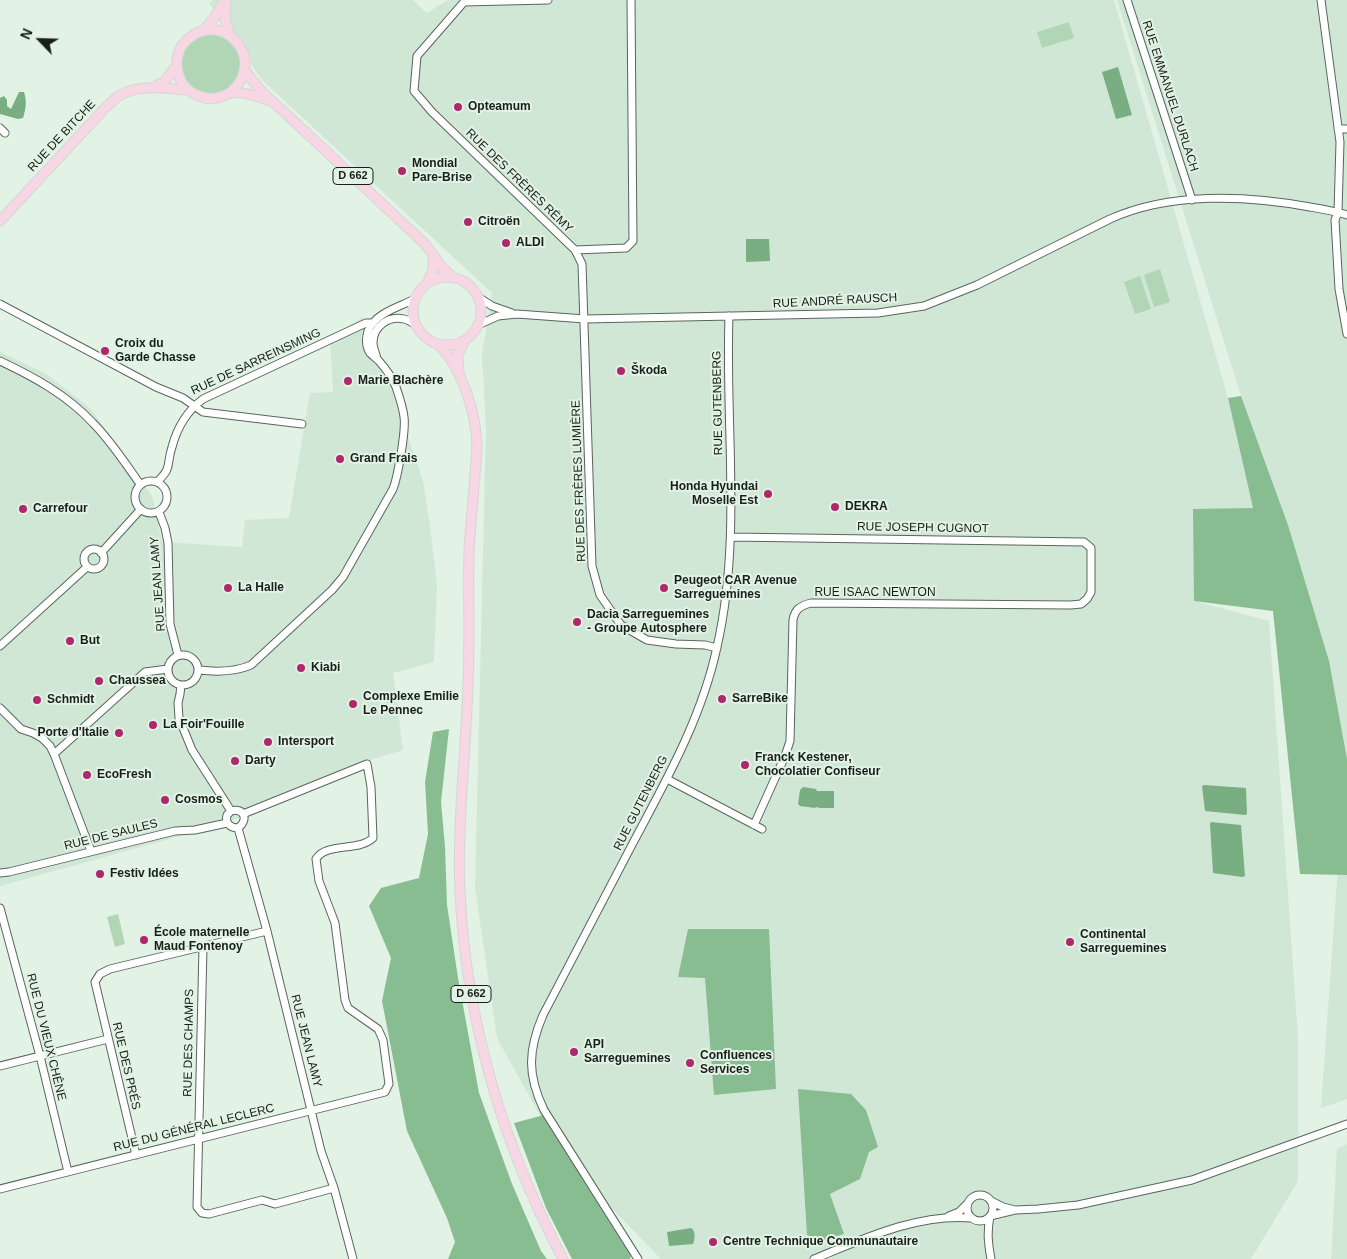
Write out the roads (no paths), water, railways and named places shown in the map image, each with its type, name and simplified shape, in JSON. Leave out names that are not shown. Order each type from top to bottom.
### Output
[{"type":"main road","points":[[204,30],[226,0]]},
{"type":"main road","points":[[226,0],[225,19],[230,36]]},
{"type":"main road","points":[[204,30],[218,30],[230,36],[239,45],[245,57],[245,70],[240,83],[224,96],[209,99],[201,98],[188,90],[180,79],[176,66],[182,46],[191,36],[204,30]]},
{"type":"main road","points":[[154,88],[164,82],[176,66]]},
{"type":"main road","name":"D 662","points":[[245,70],[252,82],[270,101],[282,110],[424,244],[453,278]]},
{"type":"main road","name":"RUE DE BITCHE","points":[[0,221],[118,96],[132,90],[154,88],[188,90]]},
{"type":"main road","name":"D 662","points":[[231,92],[252,95],[270,101]]},
{"type":"main road","points":[[428,282],[440,278],[453,278],[465,282],[478,297],[481,311],[478,325],[464,342],[452,346],[431,342],[419,332],[412,316],[412,307],[418,292],[428,282],[433,269],[433,254]]},
{"type":"main road","name":"D 662","points":[[459,377],[458,355],[464,342]]},
{"type":"main road","name":"D 662","points":[[439,345],[449,357],[466,393],[474,418],[477,446],[469,550],[468,683],[460,829],[460,893],[467,965],[479,1034],[507,1133],[526,1181],[563,1259]]},
{"type":"street","name":"RUE DES FRÈRES RÉMY","points":[[548,0],[464,2],[417,56],[414,91],[432,112],[575,250],[582,264],[585,319]]},
{"type":"street","name":"RUE DES FRÈRES RÉMY","points":[[575,250],[626,248],[633,241],[631,0]]},
{"type":"street","name":"RUE EMMANUEL DURLACH","points":[[1126,0],[1192,200]]},
{"type":"street","points":[[1321,0],[1340,142],[1344,213],[1335,220],[1339,289],[1347,334]]},
{"type":"street","points":[[1338,129],[1347,129]]},
{"type":"street","name":"RUE ANDRÉ RAUSCH","points":[[478,297],[500,310],[517,314],[585,319],[878,313],[924,306],[977,285],[1123,213],[1153,205],[1192,200],[1226,199],[1293,204],[1344,213]]},
{"type":"street","name":"RUE DE SARREINSMING","points":[[0,304],[156,386],[183,398],[194,406],[203,399],[366,323],[372,323],[386,312],[415,299]]},
{"type":"street","name":"RUE ANDRÉ RAUSCH","points":[[478,325],[498,316],[517,314]]},
{"type":"street","name":"RUE GUTENBERG","points":[[637,1258],[544,1110],[534,1088],[530,1064],[534,1039],[543,1015],[691,730],[717,648],[724,608],[731,537],[729,316]]},
{"type":"street","points":[[377,359],[374,335],[382,323],[398,318],[415,324]]},
{"type":"street","name":"RUE DES FRÈRES LUMIÈRE","points":[[585,319],[592,566],[600,595],[620,625],[647,640],[705,645],[717,648]]},
{"type":"street","points":[[199,670],[235,670],[251,665],[332,590],[343,577],[393,489],[397,473],[404,416],[392,380],[377,359],[370,353],[367,341],[372,323]]},
{"type":"street","points":[[0,361],[37,379],[71,402],[111,443],[140,484]]},
{"type":"street","points":[[157,482],[168,468],[174,438],[194,406],[203,412],[302,424]]},
{"type":"street","points":[[147,481],[157,482],[164,488],[167,499],[159,512],[148,513],[141,509],[134,496],[140,484],[147,481]]},
{"type":"street","points":[[102,553],[141,509]]},
{"type":"street","name":"RUE JEAN LAMY","points":[[159,512],[168,543],[170,624],[178,655]]},
{"type":"street","name":"RUE JOSEPH CUGNOT","points":[[731,537],[1084,542],[1091,548],[1091,570]]},
{"type":"street","points":[[96,549],[102,553],[104,558],[101,566],[93,569],[87,567],[83,560],[87,551],[96,549]]},
{"type":"street","points":[[0,646],[87,567]]},
{"type":"street","name":"RUE ISAAC NEWTON","points":[[754,825],[790,741],[793,620],[794,613],[801,606],[811,603],[1081,604],[1091,592],[1091,570]]},
{"type":"street","points":[[178,655],[188,655],[197,663],[199,670],[194,681],[181,685],[171,679],[168,669],[170,662],[178,655]]},
{"type":"street","points":[[54,754],[145,672],[168,669]]},
{"type":"street","points":[[181,685],[178,703],[179,718],[192,750],[231,811]]},
{"type":"street","points":[[0,708],[20,729],[42,738],[50,746],[91,851]]},
{"type":"street","name":"RUE DU GÉNÉRAL LECLERC","points":[[0,1189],[386,1092],[390,1084],[383,1040],[378,1029],[348,1008],[345,1000],[335,923],[316,866],[316,859],[322,851],[366,844],[373,838],[371,788],[367,764],[243,814]]},
{"type":"street","points":[[667,779],[762,829]]},
{"type":"street","points":[[235,810],[243,814],[243,824],[238,828],[234,828],[227,823],[228,815],[231,811],[235,810]]},
{"type":"street","name":"RUE DE SAULES","points":[[0,873],[175,831],[195,830],[227,823]]},
{"type":"street","name":"RUE JEAN LAMY","points":[[238,828],[267,931],[321,1151],[334,1188],[353,1259]]},
{"type":"street","name":"RUE DU VIEUX CHÊNE","points":[[0,910],[40,1056],[68,1172]]},
{"type":"street","points":[[202,947],[267,931]]},
{"type":"street","name":"RUE DES PRÉS","points":[[136,1155],[95,982],[100,974],[110,969],[202,947]]},
{"type":"street","name":"RUE DES CHAMPS","points":[[202,947],[198,1207],[202,1213],[209,1214],[262,1200],[275,1204],[334,1188]]},
{"type":"street","points":[[0,1066],[108,1040]]},
{"type":"street","points":[[814,1259],[912,1223],[946,1218],[984,1221],[990,1216],[1015,1210],[1078,1205],[1192,1180],[1347,1124]]},
{"type":"street","points":[[946,1218],[959,1212],[976,1195],[985,1196],[1003,1207],[1015,1210]]},
{"type":"street","points":[[991,1201],[993,1209],[988,1229],[991,1259]]},
{"type":"street","points":[[968,1204],[967,1212],[982,1229],[988,1242]]},
{"type":"place","name":"Opteamum","points":[[458,107]]},
{"type":"place","name":"Mondial Pare-Brise","points":[[402,171]]},
{"type":"place","name":"Citroën","points":[[468,222]]},
{"type":"place","name":"ALDI","points":[[506,243]]},
{"type":"place","name":"Croix du Garde Chasse","points":[[105,351]]},
{"type":"place","name":"Škoda","points":[[621,371]]},
{"type":"place","name":"Marie Blachère","points":[[348,381]]},
{"type":"place","name":"Grand Frais","points":[[340,459]]},
{"type":"place","name":"Honda Hyundai Moselle Est","points":[[768,494]]},
{"type":"place","name":"DEKRA","points":[[835,507]]},
{"type":"place","name":"Carrefour","points":[[23,509]]},
{"type":"place","name":"La Halle","points":[[228,588]]},
{"type":"place","name":"Peugeot CAR Avenue Sarreguemines","points":[[664,588]]},
{"type":"place","name":"Dacia Sarreguemines - Groupe Autosphere","points":[[577,622]]},
{"type":"place","name":"But","points":[[70,641]]},
{"type":"place","name":"Kiabi","points":[[301,668]]},
{"type":"place","name":"Chaussea","points":[[99,681]]},
{"type":"place","name":"SarreBike","points":[[722,699]]},
{"type":"place","name":"Schmidt","points":[[37,700]]},
{"type":"place","name":"Complexe Emilie Le Pennec","points":[[353,704]]},
{"type":"place","name":"La Foir'Fouille","points":[[153,725]]},
{"type":"place","name":"Porte d'Italie","points":[[119,733]]},
{"type":"place","name":"Intersport","points":[[268,742]]},
{"type":"place","name":"Darty","points":[[235,761]]},
{"type":"place","name":"Franck Kestener, Chocolatier Confiseur","points":[[745,765]]},
{"type":"place","name":"EcoFresh","points":[[87,775]]},
{"type":"place","name":"Cosmos","points":[[165,800]]},
{"type":"place","name":"Festiv Idées","points":[[100,874]]},
{"type":"place","name":"École maternelle Maud Fontenoy","points":[[144,940]]},
{"type":"place","name":"Continental Sarreguemines","points":[[1070,942]]},
{"type":"place","name":"API Sarreguemines","points":[[574,1052]]},
{"type":"place","name":"Confluences Services","points":[[690,1063]]},
{"type":"place","name":"Centre Technique Communautaire","points":[[713,1242]]}]
